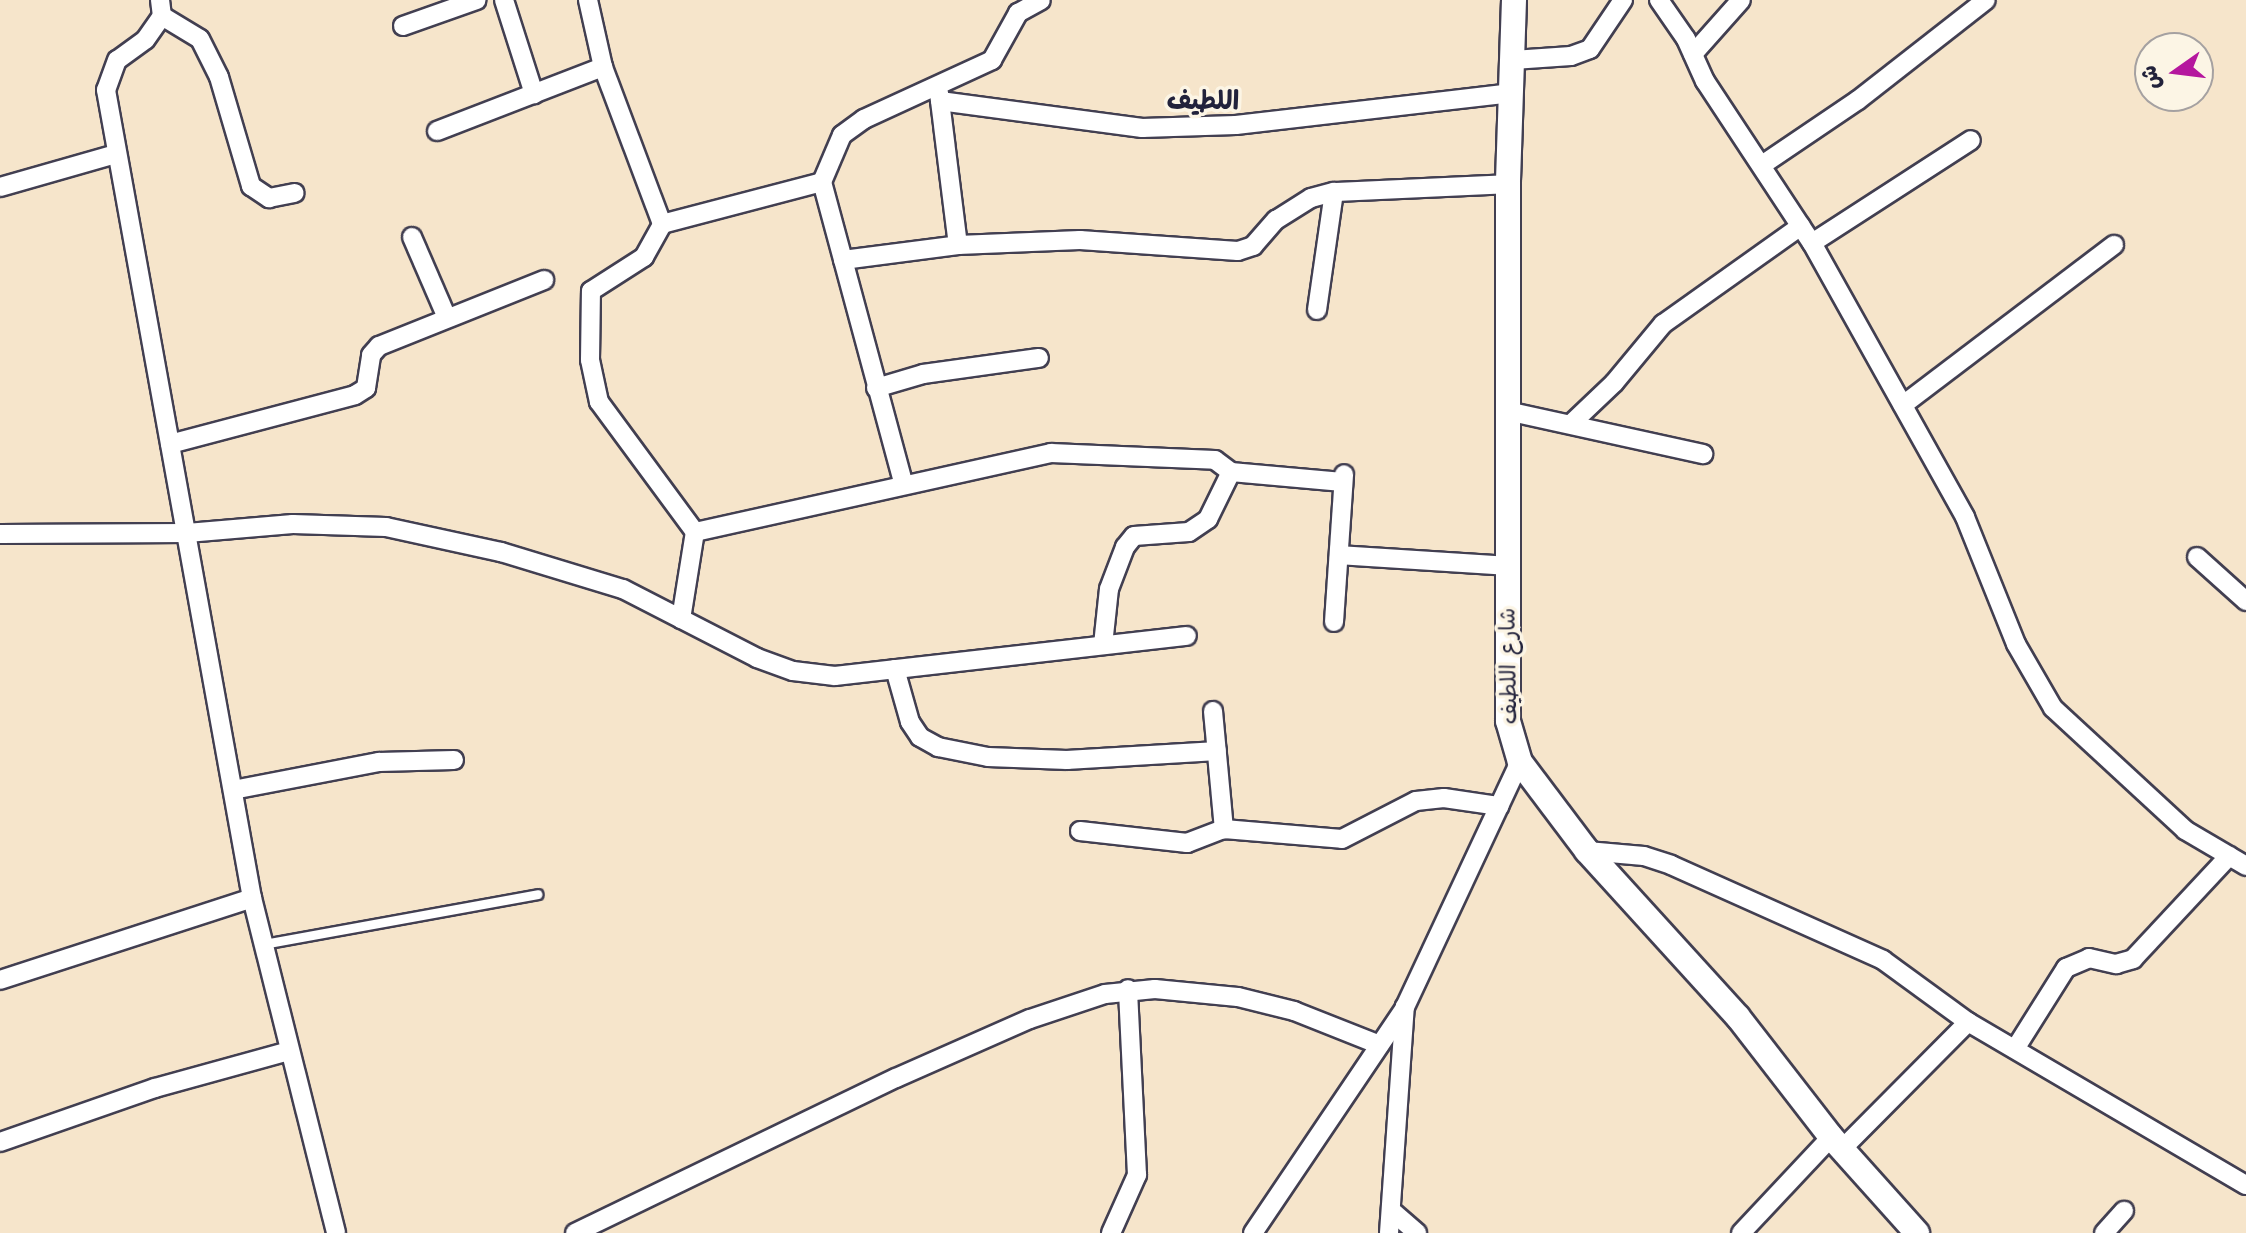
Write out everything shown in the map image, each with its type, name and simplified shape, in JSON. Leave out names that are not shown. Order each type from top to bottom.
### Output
[{"type":"street","points":[[403,26],[477,0]]},
{"type":"street","points":[[504,0],[534,94]]},
{"type":"street","points":[[588,0],[603,67],[662,224]]},
{"type":"street","points":[[903,482],[822,182],[842,135],[864,119],[939,93],[992,60],[1018,13],[1041,0]]},
{"type":"street","name":"شارع اللطيف","points":[[1514,0],[1508,184],[1508,721],[1520,762],[1587,851],[1738,1017],[1836,1143],[1917,1233]]},
{"type":"street","points":[[1513,60],[1571,56],[1590,49],[1623,0]]},
{"type":"street","points":[[1659,0],[1812,243],[1903,405],[1965,517],[2016,644],[2053,708],[2185,830],[2246,866]]},
{"type":"street","points":[[1693,54],[1741,0]]},
{"type":"street","points":[[1762,165],[1858,100],[1986,0]]},
{"type":"street","points":[[295,193],[269,198],[251,186],[219,77],[200,39],[161,8],[145,40],[117,60],[106,90],[252,898],[336,1233]]},
{"type":"street","points":[[437,131],[603,67]]},
{"type":"street","points":[[939,93],[1142,128],[1236,125],[1512,93]]},
{"type":"street","points":[[939,93],[958,245]]},
{"type":"street","points":[[1812,243],[1971,140]]},
{"type":"street","points":[[0,187],[116,154]]},
{"type":"street","points":[[681,619],[695,532],[599,402],[590,360],[591,291],[644,257],[662,224],[822,182]]},
{"type":"street","points":[[843,260],[958,245],[1080,240],[1238,251],[1253,246],[1276,220],[1311,198],[1334,192],[1508,184]]},
{"type":"street","points":[[1317,310],[1334,192]]},
{"type":"street","points":[[1573,422],[1614,383],[1663,324],[1801,226]]},
{"type":"street","points":[[412,237],[447,318]]},
{"type":"street","points":[[1903,405],[2114,245]]},
{"type":"street","points":[[170,444],[355,395],[366,388],[371,355],[379,346],[544,280]]},
{"type":"street","points":[[876,388],[923,374],[1039,358]]},
{"type":"street","points":[[1507,411],[1573,422],[1703,454]]},
{"type":"street","points":[[695,532],[903,482],[1051,453],[1215,460],[1231,472],[1344,477],[1334,622]]},
{"type":"street","points":[[1103,645],[1109,589],[1125,547],[1134,536],[1189,532],[1208,519],[1231,472]]},
{"type":"street","points":[[0,534],[187,533],[293,524],[386,527],[501,552],[623,589],[793,671],[835,676],[1187,636]]},
{"type":"street","points":[[1339,555],[1509,566]]},
{"type":"street","points":[[2197,557],[2246,601]]},
{"type":"street","points":[[895,669],[910,722],[920,737],[938,747],[988,757],[1067,760],[1217,751]]},
{"type":"street","points":[[1213,711],[1224,829]]},
{"type":"street","points":[[233,790],[379,762],[454,760]]},
{"type":"street","points":[[1253,1233],[1405,1007],[1520,762]]},
{"type":"street","points":[[1080,831],[1187,843],[1224,829],[1342,839],[1416,801],[1444,798],[1499,806]]},
{"type":"street","points":[[1587,851],[1630,854],[1671,865],[1869,953],[1968,1022],[2246,1185]]},
{"type":"street","points":[[2015,1049],[2066,968],[2089,958],[2116,964],[2133,959],[2229,856]]},
{"type":"street","points":[[0,980],[252,898]]},
{"type":"street","points":[[575,1233],[1016,1025],[1128,989],[1238,997],[1294,1011],[1380,1045]]},
{"type":"street","points":[[1111,1233],[1137,1175],[1128,989]]},
{"type":"street","points":[[1389,1233],[1393,1212],[1405,1007]]},
{"type":"street","points":[[1741,1233],[1968,1022]]},
{"type":"street","points":[[0,1142],[155,1088],[289,1051]]},
{"type":"street","points":[[2104,1233],[2124,1211]]},
{"type":"street","points":[[1393,1212],[1417,1233]]},
{"type":"lane","points":[[263,944],[537,894]]},
{"type":"district","name":"اللطيف","points":[[1203,103]]}]
